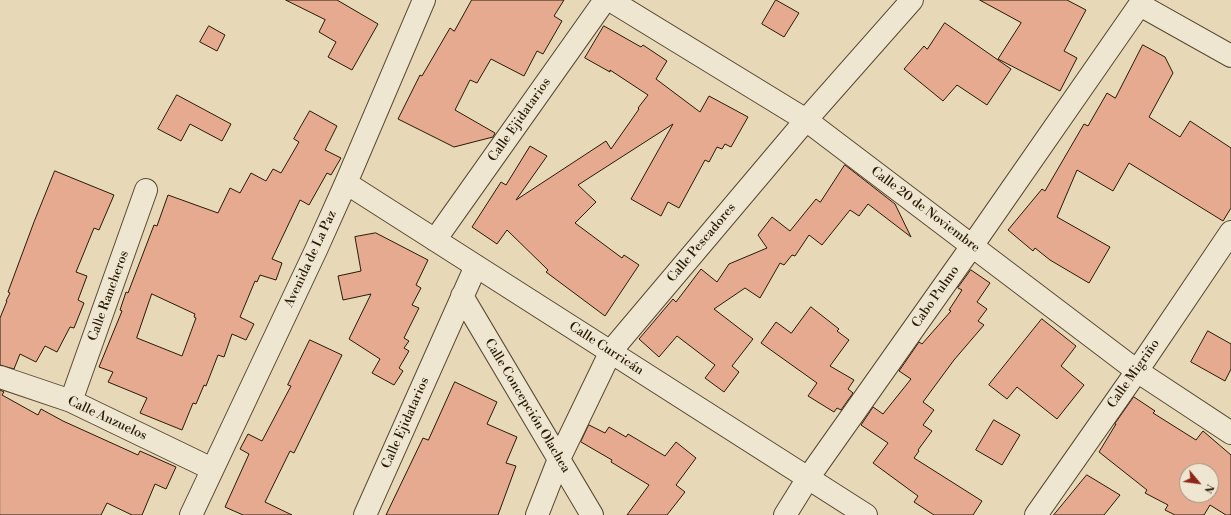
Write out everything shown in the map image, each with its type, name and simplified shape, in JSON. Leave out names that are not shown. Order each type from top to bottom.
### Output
[{"type":"street","name":"Avenida de La Paz","points":[[191,515],[316,250],[424,0]]},
{"type":"street","name":"Calle Ejidatarios","points":[[435,240],[605,0]]},
{"type":"street","name":"Calle 20 de Noviembre","points":[[610,0],[806,120],[1137,371],[1231,433]]},
{"type":"street","name":"Calle Pescadores","points":[[537,515],[559,459],[611,352],[806,120],[912,0]]},
{"type":"street","points":[[1141,2],[1231,56]]},
{"type":"street","name":"Cabo Pulmo","points":[[784,515],[808,478],[972,246],[1141,2]]},
{"type":"street","name":"Calle Curricán","points":[[346,183],[866,515]]},
{"type":"street","name":"Calle Rancheros","points":[[71,401],[146,190]]},
{"type":"street","name":"Calle Migriño","points":[[1036,515],[1137,371],[1231,232]]},
{"type":"street","name":"Calle Ejidatarios","points":[[365,515],[476,266]]},
{"type":"street","name":"Calle Concepción Olachea","points":[[462,296],[592,515]]},
{"type":"street","name":"Calle Anzuelos","points":[[0,377],[71,401],[212,470]]},
{"type":"building","points":[[286,0],[337,0],[378,24],[352,70],[328,57],[336,42],[319,32],[325,20]]},
{"type":"building","points":[[472,0],[564,0],[554,16],[562,21],[543,54],[537,51],[524,76],[491,59],[477,83],[470,80],[455,110],[495,133],[493,137],[454,147],[398,119],[420,75],[422,76],[450,28],[454,31]]},
{"type":"building","points":[[776,0],[799,13],[784,37],[762,24]]},
{"type":"building","points":[[980,0],[1067,0],[1086,10],[1064,51],[1077,58],[1060,91],[998,59],[1021,23]]},
{"type":"building","points":[[945,23],[1011,69],[987,105],[957,85],[943,101],[904,69],[924,46],[927,49]]},
{"type":"building","points":[[209,26],[225,35],[217,51],[200,42]]},
{"type":"building","points":[[604,26],[641,47],[643,45],[667,61],[656,79],[700,112],[709,96],[748,117],[731,147],[725,144],[722,149],[717,147],[709,162],[705,160],[679,208],[668,202],[661,216],[631,199],[673,124],[578,185],[596,202],[575,223],[622,258],[624,255],[639,265],[605,316],[546,272],[548,270],[507,230],[497,244],[472,227],[501,182],[506,185],[530,146],[547,156],[516,200],[606,141],[611,149],[639,109],[638,108],[648,95],[610,70],[610,72],[585,58]]},
{"type":"building","points":[[1143,45],[1165,57],[1173,73],[1149,117],[1180,137],[1190,121],[1231,148],[1231,208],[1223,221],[1129,163],[1113,191],[1077,170],[1057,217],[1110,247],[1089,283],[1050,260],[1035,248],[1033,251],[1008,230],[1042,189],[1045,191],[1084,124],[1088,126],[1107,93],[1115,98]]},
{"type":"building","points":[[177,95],[231,124],[222,141],[190,124],[181,141],[158,129]]},
{"type":"building","points":[[310,111],[337,126],[325,150],[341,158],[331,175],[327,173],[309,205],[300,200],[272,259],[282,263],[276,280],[260,275],[257,282],[255,281],[240,317],[254,324],[246,340],[232,334],[224,357],[218,355],[206,386],[204,385],[196,404],[193,403],[182,430],[140,413],[147,398],[108,382],[113,372],[99,367],[122,311],[120,310],[126,292],[128,293],[154,225],[157,226],[168,195],[218,213],[230,188],[240,193],[251,173],[266,181],[273,169],[281,173],[299,142],[294,139]],"holes":[[[152,294],[195,314],[194,317],[196,318],[182,356],[137,338]]]},
{"type":"building","points":[[845,165],[895,204],[911,237],[868,204],[859,216],[850,210],[822,245],[809,235],[795,256],[792,255],[784,265],[780,263],[760,298],[745,288],[714,309],[753,339],[732,366],[739,372],[724,392],[705,378],[715,365],[677,336],[659,357],[639,339],[673,299],[676,302],[701,269],[717,282],[729,264],[767,248],[758,235],[772,217],[790,231],[816,199],[820,202]]},
{"type":"building","points":[[55,171],[114,195],[99,230],[94,228],[76,272],[87,276],[78,300],[84,303],[74,328],[70,327],[57,352],[45,346],[36,362],[20,354],[14,369],[0,365],[0,318],[34,222]]},
{"type":"building","points":[[376,233],[428,260],[416,285],[421,288],[412,305],[419,308],[404,338],[409,341],[404,348],[409,351],[399,368],[403,371],[394,385],[372,373],[380,359],[349,339],[371,294],[343,300],[338,276],[361,271],[355,237]]},
{"type":"building","points":[[971,270],[990,283],[977,302],[987,309],[978,321],[984,325],[954,360],[923,402],[934,410],[923,425],[932,431],[914,458],[982,501],[973,515],[934,515],[914,502],[918,496],[873,463],[888,443],[861,425],[873,407],[883,414],[911,379],[899,371],[919,342],[922,344],[951,311],[949,310],[962,290],[958,288]]},
{"type":"building","points":[[811,307],[839,329],[837,331],[849,340],[830,366],[854,380],[848,389],[853,393],[841,410],[837,408],[834,412],[808,396],[817,383],[761,343],[776,322],[791,333]]},
{"type":"building","points":[[1042,319],[1076,346],[1061,366],[1084,385],[1057,419],[1017,387],[1007,399],[989,385]]},
{"type":"building","points":[[1208,331],[1231,344],[1231,369],[1225,381],[1191,362]]},
{"type":"building","points":[[310,340],[342,355],[294,453],[290,451],[265,502],[292,515],[243,515],[225,507],[249,454],[240,449],[248,434],[262,441],[291,386],[288,385]]},
{"type":"building","points":[[455,382],[497,402],[487,424],[517,437],[506,463],[516,466],[498,515],[386,515],[423,438],[428,440]]},
{"type":"building","points":[[0,390],[4,392],[2,395],[38,415],[41,409],[63,421],[138,455],[140,451],[176,467],[166,489],[155,484],[142,515],[132,515],[107,503],[101,515],[0,515]]},
{"type":"building","points":[[1134,397],[1155,411],[1153,413],[1196,440],[1203,431],[1231,455],[1231,515],[1226,515],[1210,505],[1204,515],[1175,515],[1165,510],[1168,505],[1145,493],[1147,490],[1099,452]]},
{"type":"building","points":[[994,420],[1020,435],[1002,465],[976,450]]},
{"type":"building","points":[[589,425],[605,433],[609,427],[626,437],[628,434],[665,456],[676,442],[696,458],[676,485],[685,492],[667,515],[627,515],[649,485],[611,462],[612,460],[581,442]]},
{"type":"building","points":[[1087,475],[1120,495],[1104,515],[1054,515]]}]
